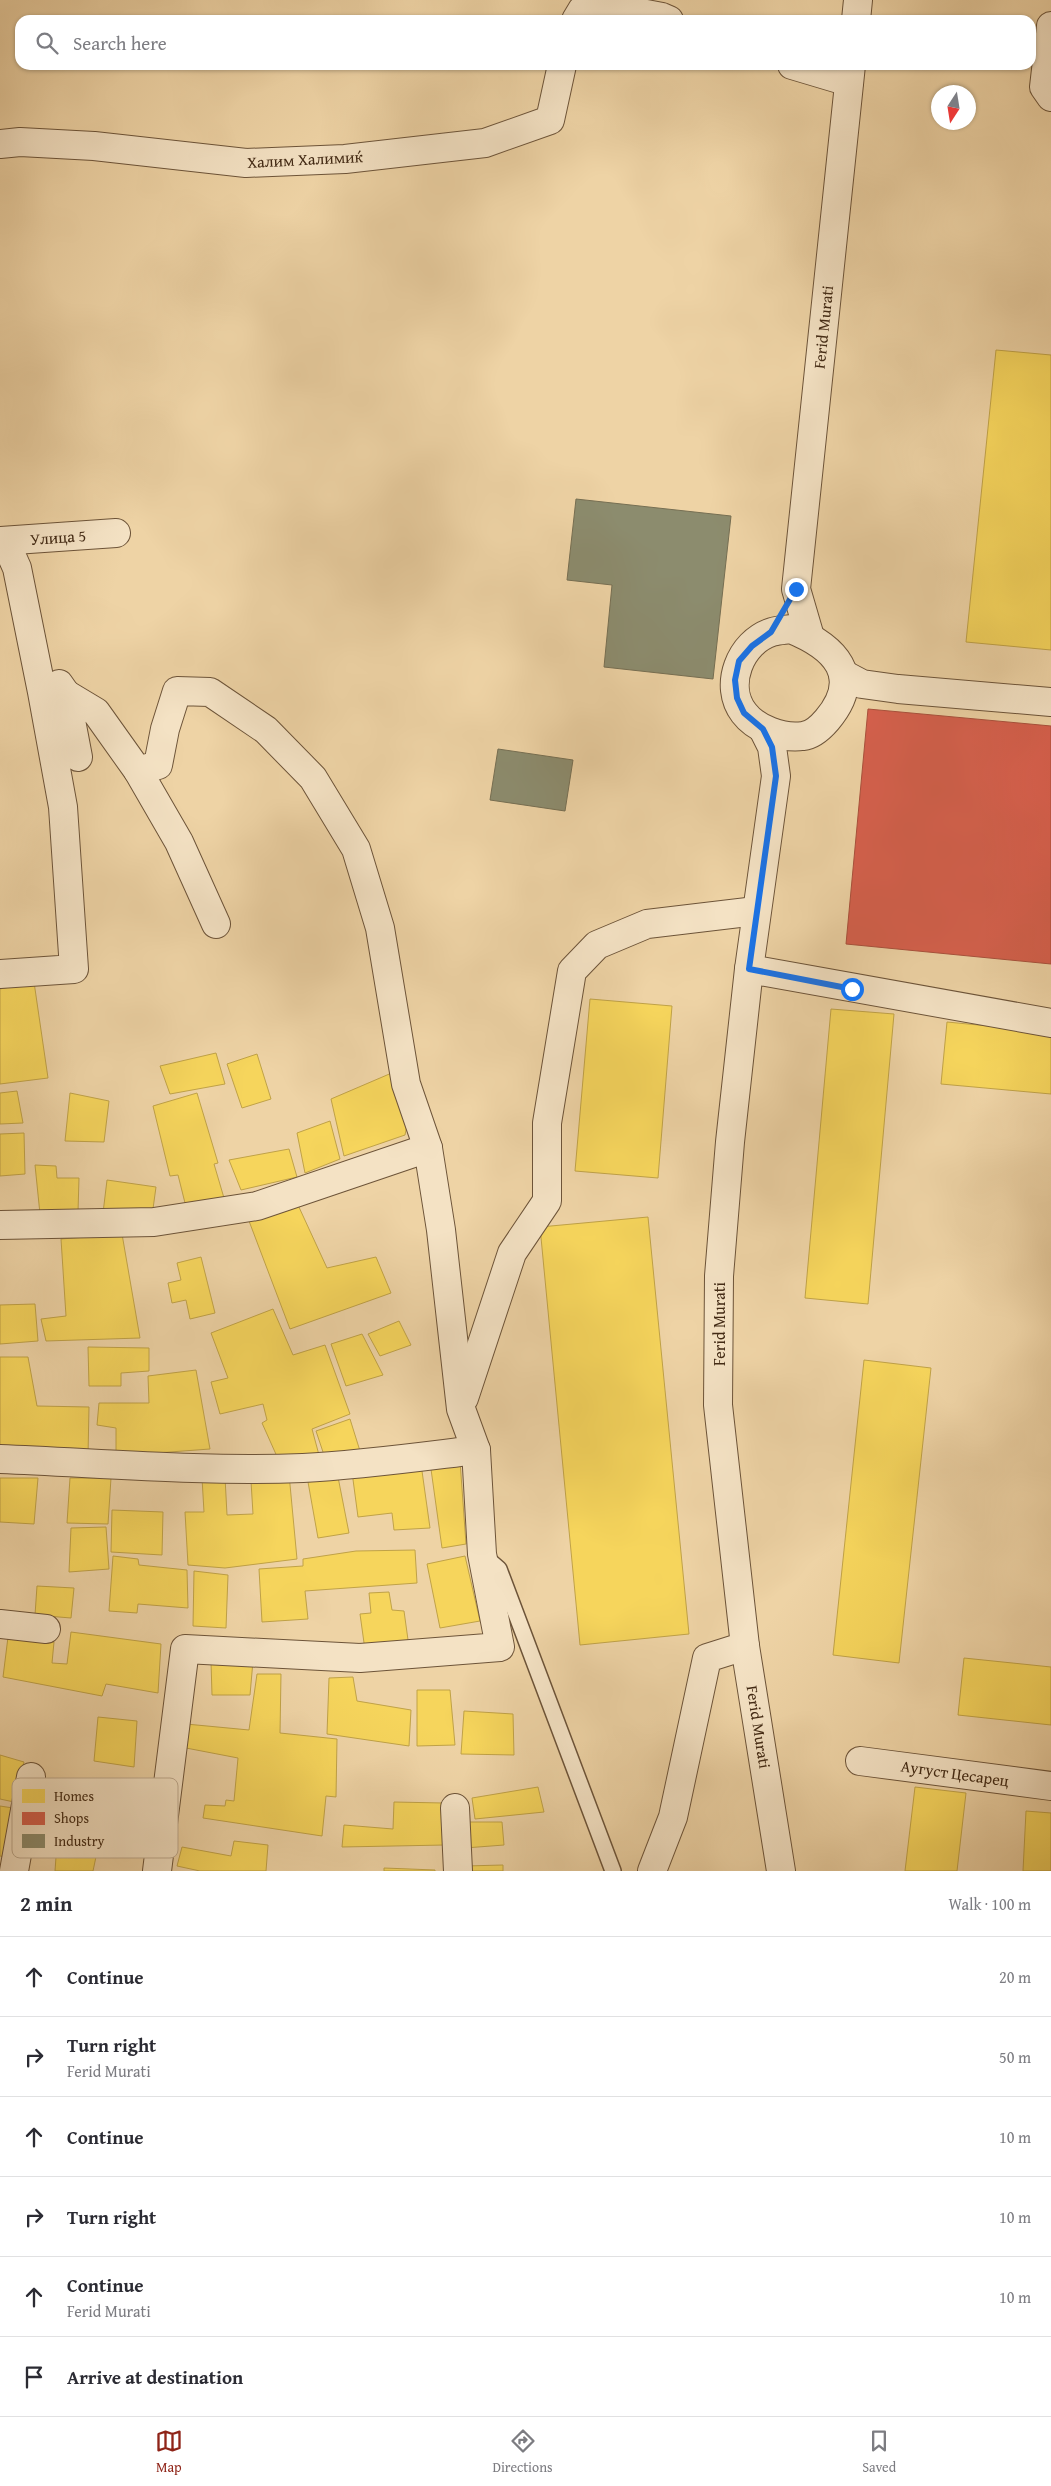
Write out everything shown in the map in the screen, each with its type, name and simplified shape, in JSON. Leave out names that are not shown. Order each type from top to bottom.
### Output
[{"type":"street","points":[[856,15],[858,0]]},
{"type":"street","points":[[579,15],[582,10],[604,6],[656,15]]},
{"type":"street","points":[[1051,26],[1044,87],[1051,97]]},
{"type":"street","name":"Халим Халимиќ","points":[[0,144],[20,142],[94,146],[246,163],[345,159],[485,143],[550,120],[561,70]]},
{"type":"street","points":[[828,70],[850,73]]},
{"type":"street","name":"Ferid Murati","points":[[810,637],[796,589],[850,73]]},
{"type":"street","name":"Улица 5","points":[[2,541],[116,533]]},
{"type":"street","points":[[0,974],[74,969],[63,806],[17,568],[2,541]]},
{"type":"street","name":"Ferid Murati","points":[[771,632],[796,589]]},
{"type":"street","points":[[791,629],[810,637],[835,656],[844,674],[844,688],[839,706],[819,730],[803,736],[785,735],[763,729],[744,713],[737,698],[735,680],[739,661],[752,646],[771,632],[791,629]]},
{"type":"street","points":[[33,646],[66,694],[78,757]]},
{"type":"street","points":[[844,674],[862,684],[898,689],[1051,702]]},
{"type":"street","points":[[839,706],[865,696],[898,689]]},
{"type":"street","points":[[138,771],[158,765],[165,730],[177,691],[210,692],[266,730],[313,778],[356,849],[380,928],[406,1084],[428,1148],[441,1230],[461,1409],[476,1450],[482,1554],[500,1647],[360,1658],[185,1649],[169,1778]]},
{"type":"street","points":[[66,694],[96,712],[138,771],[179,842],[216,924]]},
{"type":"street","name":"Ferid Murati","points":[[763,729],[772,747],[776,776],[756,911],[730,1142],[719,1276],[718,1405],[745,1646],[781,1871]]},
{"type":"street","name":"Ferid Murati","points":[[776,776],[790,748],[803,736]]},
{"type":"street","points":[[461,1409],[512,1253],[547,1201],[546,1123],[572,971],[597,945],[647,924],[756,911]]},
{"type":"street","points":[[749,969],[1051,1023]]},
{"type":"street","points":[[0,1225],[154,1222],[257,1206],[428,1148]]},
{"type":"street","points":[[0,1459],[189,1467],[301,1468],[371,1464],[476,1450]]},
{"type":"street","points":[[0,1624],[46,1629]]},
{"type":"street","points":[[652,1871],[673,1816],[707,1658],[745,1646]]},
{"type":"street","name":"Аугуст Цесарец","points":[[860,1760],[1051,1786]]},
{"type":"street","points":[[455,1808],[458,1871]]},
{"type":"street","points":[[14,1871],[16,1858]]},
{"type":"street","points":[[157,1871],[159,1858]]},
{"type":"lane","points":[[482,1554],[499,1568],[613,1871]]},
{"type":"building: Homes","points":[[996,350],[1051,355],[1051,650],[966,642]]},
{"type":"building: Homes","points":[[34,982],[48,1078],[0,1084],[0,989]]},
{"type":"building: Homes","points":[[590,999],[672,1006],[658,1178],[575,1171]]},
{"type":"building: Homes","points":[[831,1009],[894,1014],[868,1304],[805,1298]]},
{"type":"building: Homes","points":[[947,1022],[1051,1032],[1051,1094],[941,1084]]},
{"type":"building: Homes","points":[[216,1053],[225,1084],[170,1094],[160,1066]]},
{"type":"building: Homes","points":[[257,1054],[271,1099],[242,1108],[227,1064]]},
{"type":"building: Homes","points":[[394,1072],[408,1120],[405,1135],[344,1156],[331,1099]]},
{"type":"building: Homes","points":[[17,1091],[23,1123],[0,1124],[0,1093]]},
{"type":"building: Homes","points":[[70,1093],[109,1101],[104,1142],[65,1141]]},
{"type":"building: Homes","points":[[197,1093],[218,1163],[214,1164],[224,1198],[186,1207],[178,1175],[170,1176],[153,1106]]},
{"type":"building: Homes","points":[[330,1121],[340,1159],[305,1173],[297,1133]]},
{"type":"building: Homes","points":[[24,1133],[25,1174],[0,1176],[0,1134]]},
{"type":"building: Homes","points":[[289,1149],[297,1177],[241,1190],[229,1160]]},
{"type":"building: Homes","points":[[35,1165],[56,1166],[57,1178],[79,1178],[78,1212],[40,1214]]},
{"type":"building: Homes","points":[[107,1180],[156,1187],[152,1216],[103,1213]]},
{"type":"building: Homes","points":[[298,1205],[327,1268],[376,1257],[391,1293],[290,1329],[249,1221]]},
{"type":"building: Homes","points":[[648,1217],[689,1634],[580,1645],[540,1227]]},
{"type":"building: Homes","points":[[122,1234],[140,1338],[46,1341],[41,1319],[66,1316],[61,1239]]},
{"type":"building: Homes","points":[[201,1257],[215,1313],[190,1319],[186,1300],[172,1303],[168,1283],[181,1280],[177,1263]]},
{"type":"building: Homes","points":[[35,1304],[38,1341],[0,1344],[0,1305]]},
{"type":"building: Homes","points":[[273,1309],[293,1355],[325,1345],[350,1414],[312,1429],[319,1455],[279,1461],[262,1423],[267,1420],[263,1404],[220,1414],[211,1382],[228,1378],[211,1333]]},
{"type":"building: Homes","points":[[399,1321],[411,1345],[380,1356],[368,1334]]},
{"type":"building: Homes","points":[[362,1334],[383,1375],[346,1386],[331,1344]]},
{"type":"building: Homes","points":[[88,1347],[149,1348],[149,1371],[121,1373],[121,1386],[89,1386]]},
{"type":"building: Homes","points":[[0,1357],[28,1357],[37,1406],[89,1407],[88,1456],[0,1454]]},
{"type":"building: Homes","points":[[864,1360],[931,1368],[899,1663],[833,1655]]},
{"type":"building: Homes","points":[[196,1370],[210,1449],[116,1456],[116,1428],[97,1425],[99,1403],[149,1403],[148,1376]]},
{"type":"building: Homes","points":[[350,1419],[360,1451],[325,1458],[316,1431]]},
{"type":"building: Homes","points":[[460,1461],[466,1544],[442,1548],[430,1462]]},
{"type":"building: Homes","points":[[421,1464],[430,1528],[394,1530],[392,1513],[358,1517],[352,1472]]},
{"type":"building: Homes","points":[[289,1474],[297,1559],[225,1568],[188,1565],[185,1512],[204,1512],[202,1478],[225,1477],[227,1515],[253,1514],[251,1481]]},
{"type":"building: Homes","points":[[338,1477],[349,1533],[318,1538],[308,1482]]},
{"type":"building: Homes","points":[[0,1478],[38,1478],[34,1524],[0,1522]]},
{"type":"building: Homes","points":[[70,1478],[111,1478],[108,1524],[67,1523]]},
{"type":"building: Homes","points":[[112,1510],[163,1512],[162,1555],[111,1552]]},
{"type":"building: Homes","points":[[106,1527],[109,1569],[69,1572],[71,1528]]},
{"type":"building: Homes","points":[[415,1550],[417,1583],[305,1591],[308,1619],[262,1622],[259,1569],[303,1566],[303,1559],[356,1551]]},
{"type":"building: Homes","points":[[113,1556],[138,1559],[139,1565],[187,1570],[188,1608],[138,1604],[137,1613],[109,1611]]},
{"type":"building: Homes","points":[[465,1556],[480,1621],[440,1628],[427,1564]]},
{"type":"building: Homes","points":[[194,1571],[228,1575],[226,1628],[193,1626]]},
{"type":"building: Homes","points":[[37,1586],[74,1588],[71,1618],[35,1615]]},
{"type":"building: Homes","points":[[389,1592],[392,1610],[404,1611],[409,1647],[365,1650],[360,1614],[371,1613],[369,1593]]},
{"type":"building: Homes","points":[[71,1632],[161,1644],[158,1693],[106,1684],[102,1696],[3,1677],[8,1637],[54,1642],[52,1663],[67,1664]]},
{"type":"building: Homes","points":[[964,1658],[1051,1667],[1051,1725],[958,1715]]},
{"type":"building: Homes","points":[[253,1661],[250,1695],[212,1695],[211,1662]]},
{"type":"building: Homes","points":[[257,1674],[281,1674],[280,1733],[337,1739],[336,1797],[326,1796],[322,1836],[203,1818],[205,1805],[225,1806],[226,1800],[234,1801],[238,1758],[186,1748],[186,1724],[249,1730]]},
{"type":"building: Homes","points":[[353,1677],[357,1701],[411,1710],[409,1746],[327,1734],[329,1678]]},
{"type":"building: Homes","points":[[417,1690],[450,1690],[455,1745],[417,1746]]},
{"type":"building: Homes","points":[[464,1711],[513,1714],[514,1755],[461,1754]]},
{"type":"building: Homes","points":[[98,1717],[137,1721],[134,1767],[94,1761]]},
{"type":"building: Homes","points":[[0,1755],[24,1762],[20,1778],[12,1778],[12,1802],[0,1799]]},
{"type":"building: Homes","points":[[538,1787],[544,1812],[475,1819],[472,1798]]},
{"type":"building: Homes","points":[[915,1787],[966,1793],[957,1871],[905,1871]]},
{"type":"building: Homes","points":[[394,1802],[443,1803],[445,1845],[342,1847],[344,1825],[393,1829]]},
{"type":"building: Homes","points":[[0,1806],[12,1808],[12,1814],[5,1857],[0,1856]]},
{"type":"building: Homes","points":[[1026,1811],[1051,1813],[1051,1871],[1023,1871]]},
{"type":"building: Homes","points":[[463,1822],[502,1822],[504,1845],[465,1848]]},
{"type":"building: Homes","points":[[234,1841],[268,1845],[266,1871],[200,1871],[177,1866],[182,1847],[231,1856]]},
{"type":"building: Homes","points":[[56,1858],[96,1858],[93,1871],[55,1871]]},
{"type":"building: Homes","points":[[503,1865],[503,1871],[466,1871],[465,1866]]},
{"type":"building: Homes","points":[[384,1868],[435,1870],[435,1871],[384,1871]]},
{"type":"building: Shops","points":[[868,709],[1051,726],[1051,964],[846,944]]},
{"type":"building: Industry","points":[[576,499],[731,516],[713,679],[604,667],[612,585],[567,580]]},
{"type":"building: Industry","points":[[498,749],[573,760],[565,811],[490,800]]},
{"type":"route","points":[[796,589],[771,632],[752,646],[739,661],[735,680],[737,698],[744,713],[763,729],[772,747],[776,776],[749,969],[852,989]]}]
